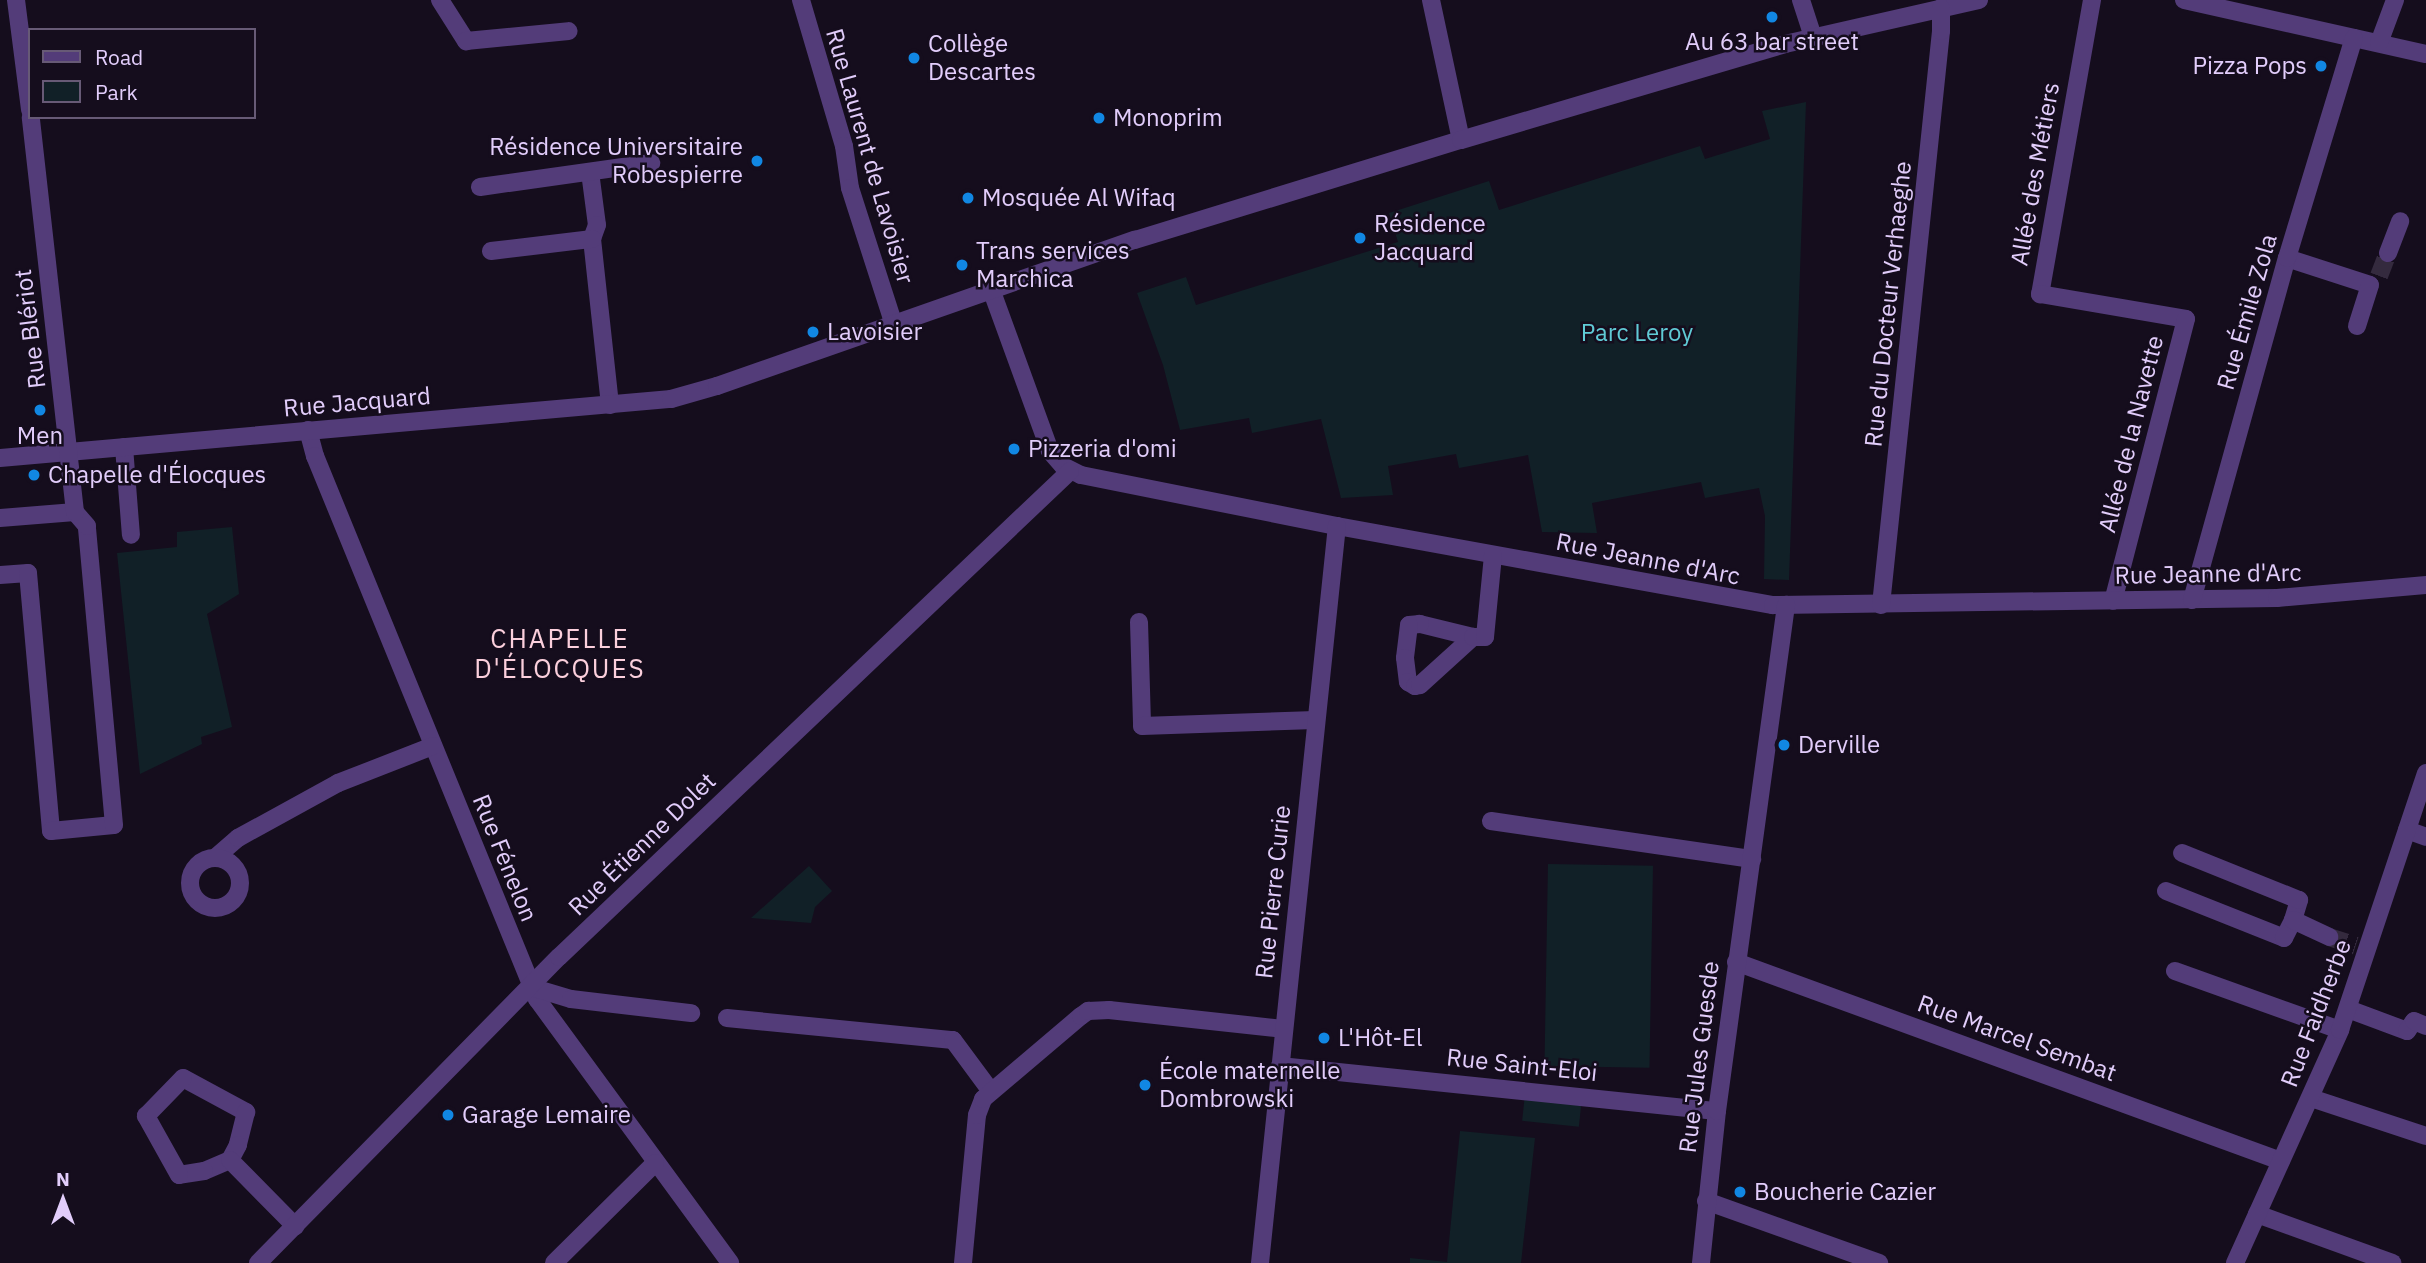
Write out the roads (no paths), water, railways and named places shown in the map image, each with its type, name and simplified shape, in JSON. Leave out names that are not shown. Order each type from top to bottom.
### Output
[{"type":"street","points":[[16,0],[28,94]]},
{"type":"street","points":[[440,0],[466,41],[569,31]]},
{"type":"street","name":"Rue Laurent de Lavoisier","points":[[801,0],[844,146],[850,188],[894,325]]},
{"type":"street","points":[[1431,0],[1461,140]]},
{"type":"street","points":[[1801,0],[1813,37]]},
{"type":"street","name":"Rue Jacquard","points":[[0,458],[671,399],[718,386],[1135,240],[1461,140],[1813,37],[1979,0]]},
{"type":"street","name":"Allée des Métiers","points":[[2092,0],[2040,294],[2186,319]]},
{"type":"street","points":[[2184,0],[2228,5],[2426,54]]},
{"type":"street","points":[[2379,43],[2395,0]]},
{"type":"street","name":"Rue du Docteur Verhaeghe","points":[[1881,605],[1941,31],[1941,8]]},
{"type":"street","name":"Rue Émile Zola","points":[[2192,600],[2287,258],[2354,38]]},
{"type":"street","name":"Rue Blériot","points":[[0,575],[27,573],[51,831],[114,825],[87,526],[75,512],[31,119]]},
{"type":"street","points":[[480,187],[651,163]]},
{"type":"street","points":[[590,172],[597,225],[592,239],[610,405]]},
{"type":"street","points":[[2388,253],[2400,221]]},
{"type":"street","points":[[491,251],[592,239]]},
{"type":"street","points":[[2287,258],[2375,280],[2357,326]]},
{"type":"street","points":[[991,289],[1045,440],[1058,461],[1070,471]]},
{"type":"street","name":"Allée de la Navette","points":[[2113,601],[2186,319]]},
{"type":"street","name":"Rue Fénelon","points":[[308,430],[315,456],[531,987],[552,1023],[730,1263]]},
{"type":"street","points":[[124,447],[131,535]]},
{"type":"street","name":"Rue Jeanne d'Arc","points":[[1070,471],[1337,526],[1743,602],[1881,605],[2192,600],[2316,596],[2426,585]]},
{"type":"street","name":"Rue Étienne Dolet","points":[[258,1263],[531,987],[1070,471]]},
{"type":"street","points":[[0,518],[75,512]]},
{"type":"street","name":"Rue Pierre Curie","points":[[1260,1263],[1337,526]]},
{"type":"street","points":[[1473,637],[1485,637],[1493,555]]},
{"type":"street","name":"Rue Jules Guesde","points":[[1701,1263],[1706,1201],[1736,962],[1786,605]]},
{"type":"street","points":[[1139,622],[1142,726],[1315,720]]},
{"type":"street","points":[[216,858],[238,838],[338,783],[433,746]]},
{"type":"street","name":"Rue Faidherbe","points":[[2235,1263],[2340,1030],[2348,1009],[2362,948],[2426,773]]},
{"type":"street","points":[[1491,821],[1752,859]]},
{"type":"street","points":[[2407,830],[2426,837]]},
{"type":"street","points":[[2166,891],[2284,938],[2293,920],[2299,900],[2182,853]]},
{"type":"street","points":[[2293,920],[2329,937]]},
{"type":"street","name":"Rue Marcel Sembat","points":[[1736,962],[2281,1161]]},
{"type":"street","points":[[2175,971],[2340,1030]]},
{"type":"street","points":[[531,987],[570,999],[691,1013]]},
{"type":"street","points":[[963,1263],[977,1115],[990,1090],[1081,1016],[1099,1009],[1283,1029]]},
{"type":"street","points":[[2348,1009],[2407,1031],[2414,1021],[2426,1026]]},
{"type":"street","points":[[727,1018],[953,1040],[990,1090]]},
{"type":"street","name":"Rue Saint-Eloi","points":[[1280,1066],[1717,1111]]},
{"type":"street","points":[[183,1078],[246,1112],[238,1145],[230,1160],[204,1171],[179,1175],[146,1116],[183,1078]]},
{"type":"street","points":[[2311,1098],[2426,1136]]},
{"type":"street","points":[[230,1160],[295,1226]]},
{"type":"street","points":[[554,1263],[655,1163]]},
{"type":"street","points":[[1706,1201],[1880,1263]]},
{"type":"street","points":[[2258,1214],[2392,1263]]},
{"type":"tunnel","points":[[2379,276],[2388,253]]},
{"type":"tunnel","points":[[2329,937],[2356,946]]},
{"type":"place","name":"Au 63 bar street","points":[[1772,17]]},
{"type":"place","name":"Collège Descartes","points":[[914,58]]},
{"type":"place","name":"Pizza Pops","points":[[2321,66]]},
{"type":"place","name":"Monoprim","points":[[1099,118]]},
{"type":"place","name":"Résidence Universitaire Robespierre","points":[[757,161]]},
{"type":"place","name":"Mosquée Al Wifaq","points":[[968,198]]},
{"type":"place","name":"Résidence Jacquard","points":[[1360,238]]},
{"type":"place","name":"Trans services Marchica","points":[[962,265]]},
{"type":"place","name":"Lavoisier","points":[[813,332]]},
{"type":"place","name":"Men","points":[[40,410]]},
{"type":"place","name":"Pizzeria d'omi","points":[[1014,449]]},
{"type":"place","name":"Chapelle d'Élocques","points":[[34,475]]},
{"type":"place","name":"Derville","points":[[1784,745]]},
{"type":"place","name":"L'Hôt-El","points":[[1324,1038]]},
{"type":"place","name":"École maternelle Dombrowski","points":[[1145,1085]]},
{"type":"place","name":"Garage Lemaire","points":[[448,1115]]},
{"type":"place","name":"Boucherie Cazier","points":[[1740,1192]]},
{"type":"district","name":"CHAPELLE D'ÉLOCQUES","points":[[560,654]]},
{"type":"park label","name":"Parc Leroy","points":[[1637,333]]}]
